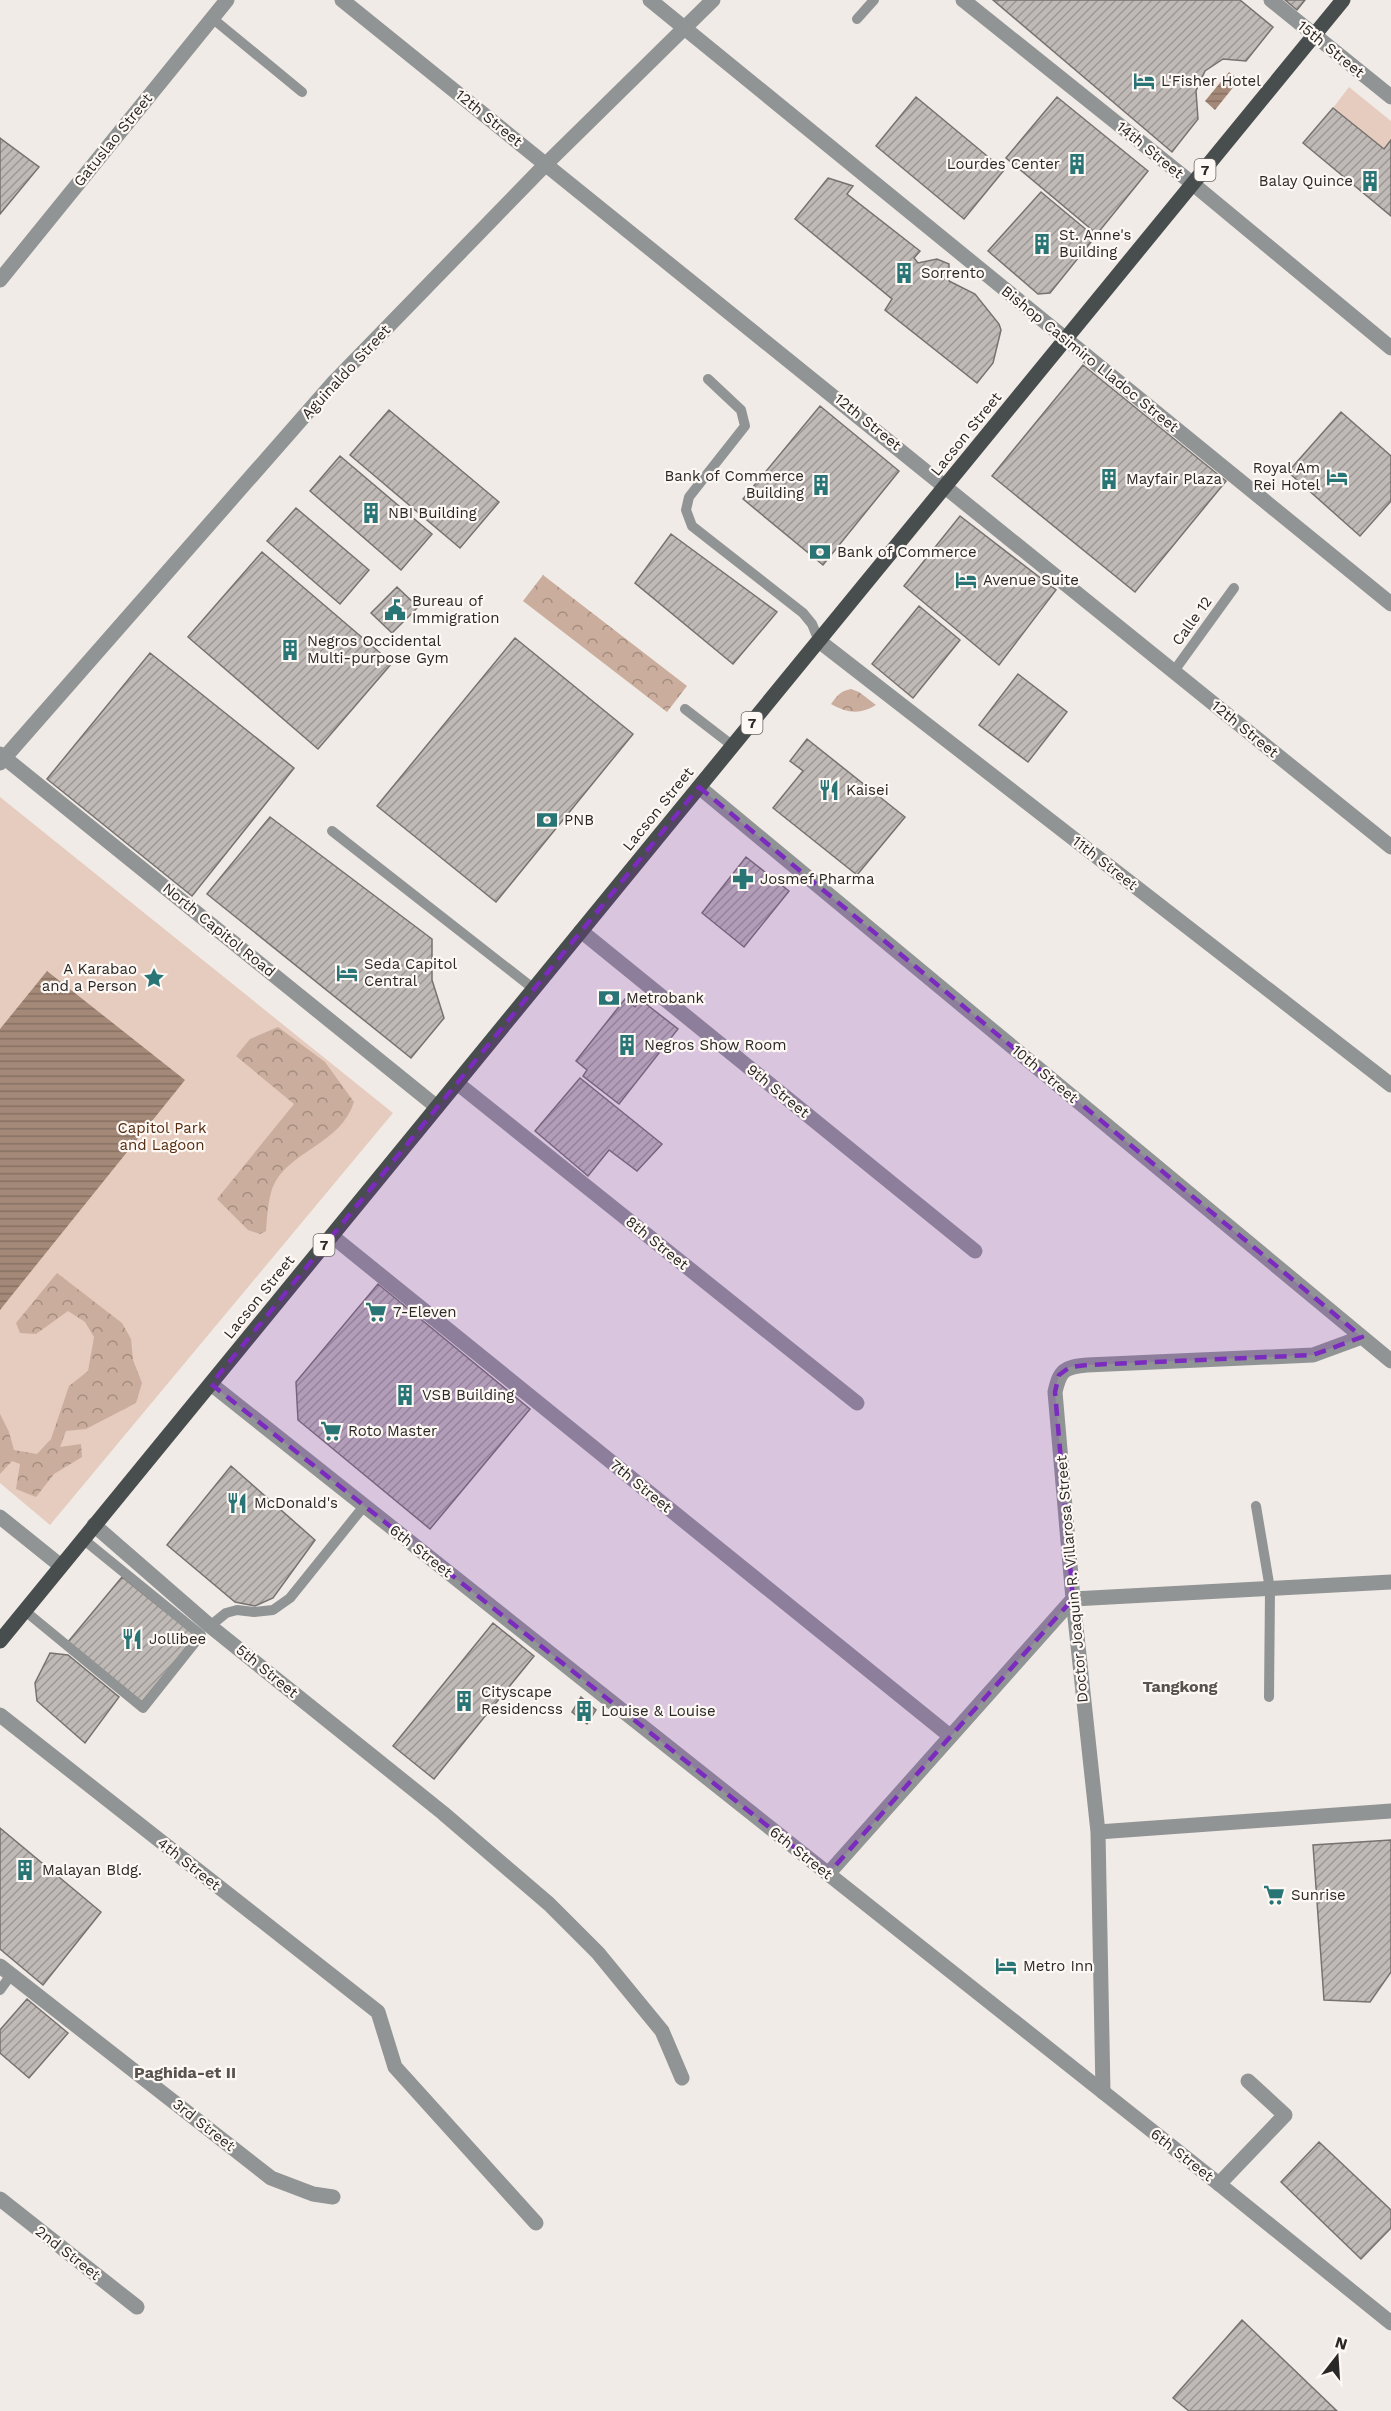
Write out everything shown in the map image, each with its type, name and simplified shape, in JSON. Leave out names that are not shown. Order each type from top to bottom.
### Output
[{"type":"main road","name":"Lacson Street","points":[[0,1641],[1343,0]]},
{"type":"street","name":"Gatuslao Street","points":[[0,280],[227,0]]},
{"type":"street","name":"12th Street","points":[[342,0],[1391,846]]},
{"type":"street","name":"Bishop Casimiro Lladoc Street","points":[[650,0],[1391,604]]},
{"type":"street","name":"Aguinaldo Street","points":[[2,758],[334,382],[546,164],[713,0]]},
{"type":"street","name":"14th Street","points":[[963,0],[1193,184],[1391,348]]},
{"type":"street","name":"15th Street","points":[[1271,0],[1391,97]]},
{"type":"street","name":"11th Street","points":[[819,641],[1391,1085]]},
{"type":"street","name":"North Capitol Road","points":[[2,758],[437,1107]]},
{"type":"street","name":"10th Street","points":[[699,787],[1391,1361]]},
{"type":"street","name":"9th Street","points":[[582,931],[975,1251]]},
{"type":"street","name":"8th Street","points":[[457,1083],[857,1403]]},
{"type":"street","name":"7th Street","points":[[332,1236],[950,1736]]},
{"type":"street","name":"Doctor Joaquin R. Villarosa Street","points":[[1102,2092],[1098,1832],[1073,1599],[1055,1392],[1059,1375],[1070,1367],[1087,1365],[1313,1355],[1362,1337]]},
{"type":"street","name":"6th Street","points":[[211,1384],[1219,2184],[1391,2324]]},
{"type":"street","points":[[0,1517],[61,1566]]},
{"type":"street","name":"5th Street","points":[[94,1526],[210,1626],[443,1813],[549,1904],[597,1953],[662,2031],[682,2078]]},
{"type":"street","points":[[828,1874],[1073,1599],[1391,1582]]},
{"type":"street","name":"4th Street","points":[[0,1715],[378,2012],[395,2067],[536,2223]]},
{"type":"street","points":[[1098,1832],[1391,1811]]},
{"type":"street","name":"3rd Street","points":[[6,1971],[271,2178],[313,2194],[333,2197]]},
{"type":"street","points":[[1219,2184],[1284,2119],[1284,2112],[1248,2081]]},
{"type":"street","name":"2nd Street","points":[[0,2199],[137,2307]]},
{"type":"lane","points":[[857,19],[874,0]]},
{"type":"lane","points":[[212,18],[302,92]]},
{"type":"lane","points":[[708,379],[741,410],[745,426],[689,497],[686,510],[693,526],[804,613],[812,624],[819,641]]},
{"type":"lane","name":"Calle 12","points":[[1174,671],[1234,588]]},
{"type":"lane","points":[[685,710],[733,746]]},
{"type":"lane","points":[[332,831],[534,989]]},
{"type":"lane","points":[[210,1626],[226,1613],[237,1610],[254,1612],[273,1610],[290,1598],[364,1506]]},
{"type":"lane","points":[[1256,1506],[1270,1589],[1269,1697]]},
{"type":"lane","points":[[25,1611],[143,1708],[201,1635],[83,1539]]},
{"type":"lane","points":[[0,1989],[6,1971]]},
{"type":"highlighted area","points":[[699,787],[1362,1337],[1313,1355],[1087,1365],[1070,1367],[1059,1375],[1055,1392],[1073,1599],[828,1874],[211,1384]]},
{"type":"green space","points":[[1349,87],[1391,121],[1391,140],[1384,149],[1333,108]]},
{"type":"green space","points":[[543,575],[687,686],[667,712],[523,601]]},
{"type":"green space","points":[[851,689],[876,705],[854,712],[831,704],[841,693]]},
{"type":"green space","name":"Capitol Park and Lagoon","points":[[0,797],[393,1113],[50,1525],[0,1483]]},
{"type":"green space","points":[[278,1027],[325,1062],[354,1102],[347,1117],[337,1129],[289,1165],[279,1176],[272,1189],[266,1231],[260,1234],[248,1230],[217,1199],[294,1104],[236,1056],[250,1039]]},
{"type":"green space","points":[[57,1273],[122,1323],[131,1339],[133,1360],[142,1383],[136,1403],[86,1429],[66,1431],[60,1447],[81,1444],[82,1457],[54,1474],[36,1497],[16,1489],[20,1464],[12,1461],[0,1474],[0,1414],[9,1432],[14,1450],[37,1454],[51,1439],[69,1386],[88,1371],[94,1337],[85,1322],[68,1311],[36,1334],[20,1333],[16,1323]]},
{"type":"shaded area","points":[[1229,72],[1239,80],[1215,110],[1205,101]]},
{"type":"shaded area","points":[[47,971],[185,1080],[0,1310],[0,1029]]},
{"type":"building","name":"L'Fisher Hotel","points":[[993,0],[1240,0],[1273,27],[1246,61],[1223,59],[1205,71],[1196,91],[1198,119],[1172,152]]},
{"type":"building","points":[[1285,0],[1305,0],[1297,10]]},
{"type":"building","points":[[916,97],[1004,170],[964,219],[876,146]]},
{"type":"building","name":"Lourdes Center","points":[[1057,97],[1148,171],[1097,234],[1006,158]]},
{"type":"building","name":"Balay Quince","points":[[1333,108],[1384,149],[1391,140],[1391,216],[1303,143]]},
{"type":"building","points":[[0,138],[39,167],[0,214]]},
{"type":"building","name":"Sorrento","points":[[828,178],[853,186],[847,194],[920,251],[914,258],[918,263],[937,259],[949,264],[949,281],[975,294],[999,324],[1001,330],[993,363],[977,383],[885,310],[892,299],[795,219]]},
{"type":"building","name":"St. Anne's Building","points":[[1041,192],[1095,237],[1050,293],[1038,294],[988,251]]},
{"type":"building","name":"Mayfair Plaza","points":[[1083,365],[1226,481],[1135,592],[992,476]]},
{"type":"building","name":"Bank of Commerce Building","points":[[820,406],[899,471],[823,565],[743,499]]},
{"type":"building","points":[[389,410],[499,502],[460,548],[350,455]]},
{"type":"building","points":[[1341,412],[1391,456],[1391,501],[1360,536],[1288,472]]},
{"type":"building","name":"NBI Building","points":[[340,456],[432,534],[401,570],[310,491]]},
{"type":"building","points":[[296,508],[369,570],[340,604],[267,541]]},
{"type":"building","points":[[960,516],[1056,590],[999,665],[904,586]]},
{"type":"building","points":[[671,534],[777,612],[733,664],[635,583]]},
{"type":"building","name":"Negros Occidental Multi-purpose Gym","points":[[262,552],[392,663],[318,749],[188,637]]},
{"type":"building","name":"Bureau of Immigration","points":[[397,587],[418,607],[392,633],[371,613]]},
{"type":"building","points":[[919,606],[960,640],[913,698],[872,664]]},
{"type":"building","points":[[515,638],[633,734],[496,902],[377,806]]},
{"type":"building","points":[[150,653],[294,768],[192,896],[47,779]]},
{"type":"building","points":[[1018,674],[1067,712],[1028,762],[979,725]]},
{"type":"building","name":"Kaisei","points":[[807,739],[905,817],[857,875],[773,808],[803,771],[790,761]]},
{"type":"building","points":[[270,817],[432,939],[432,980],[444,1018],[411,1058],[207,894]]},
{"type":"building","points":[[746,857],[789,891],[744,947],[702,913]]},
{"type":"building","name":"Negros Show Room","points":[[625,999],[635,1007],[641,1000],[678,1029],[619,1104],[583,1076],[587,1070],[576,1061]]},
{"type":"building","points":[[580,1078],[662,1144],[637,1171],[609,1150],[588,1176],[535,1131]]},
{"type":"building","name":"VSB Building","points":[[378,1284],[530,1409],[430,1529],[298,1420],[296,1382]]},
{"type":"building","name":"McDonald's","points":[[231,1466],[315,1540],[273,1598],[255,1606],[235,1602],[167,1545]]},
{"type":"building","name":"Jollibee","points":[[122,1577],[196,1636],[142,1702],[68,1642]]},
{"type":"building","name":"Cityscape Residencss","points":[[493,1623],[534,1656],[434,1779],[393,1746]]},
{"type":"building","points":[[50,1653],[68,1655],[119,1697],[85,1743],[37,1701],[35,1683]]},
{"type":"building","name":"Louise & Louise","points":[[581,1697],[596,1710],[587,1724],[572,1712]]},
{"type":"building","name":"Malayan Bldg.","points":[[0,1828],[101,1912],[43,1985],[0,1949]]},
{"type":"building","points":[[1391,1840],[1391,1972],[1370,2002],[1324,2000],[1313,1845]]},
{"type":"building","points":[[27,1999],[68,2033],[29,2078],[0,2053],[0,2030]]},
{"type":"building","points":[[1319,2142],[1391,2210],[1391,2228],[1361,2259],[1281,2182]]},
{"type":"building","points":[[1242,2320],[1337,2411],[1189,2411],[1173,2398]]},
{"type":"place","name":"L'Fisher Hotel","points":[[1144,81]]},
{"type":"place","name":"Lourdes Center","points":[[1077,164]]},
{"type":"place","name":"Balay Quince","points":[[1370,181]]},
{"type":"place","name":"St. Anne's Building","points":[[1042,244]]},
{"type":"place","name":"Sorrento","points":[[904,273]]},
{"type":"place","name":"Royal Am Rei Hotel","points":[[1337,477]]},
{"type":"place","name":"Mayfair Plaza","points":[[1109,479]]},
{"type":"place","name":"Bank of Commerce Building","points":[[821,485]]},
{"type":"place","name":"NBI Building","points":[[371,513]]},
{"type":"place","name":"Bank of Commerce","points":[[820,552]]},
{"type":"place","name":"Avenue Suite","points":[[966,580]]},
{"type":"place","name":"Bureau of Immigration","points":[[395,610]]},
{"type":"place","name":"Negros Occidental Multi-purpose Gym","points":[[290,650]]},
{"type":"place","name":"Kaisei","points":[[829,790]]},
{"type":"place","name":"PNB","points":[[547,820]]},
{"type":"place","name":"Josmef Pharma","points":[[743,879]]},
{"type":"place","name":"Seda Capitol Central","points":[[347,973]]},
{"type":"place","name":"A Karabao and a Person","points":[[154,978]]},
{"type":"place","name":"Metrobank","points":[[609,998]]},
{"type":"place","name":"Negros Show Room","points":[[627,1045]]},
{"type":"place","name":"7-Eleven","points":[[376,1312]]},
{"type":"place","name":"VSB Building","points":[[405,1395]]},
{"type":"place","name":"Roto Master","points":[[331,1431]]},
{"type":"place","name":"McDonald's","points":[[237,1503]]},
{"type":"place","name":"Jollibee","points":[[132,1639]]},
{"type":"place","name":"Cityscape Residencss","points":[[464,1701]]},
{"type":"place","name":"Louise & Louise","points":[[584,1711]]},
{"type":"place","name":"Malayan Bldg.","points":[[25,1870]]},
{"type":"place","name":"Sunrise","points":[[1274,1895]]},
{"type":"place","name":"Metro Inn","points":[[1006,1966]]},
{"type":"district","name":"Tangkong","points":[[1180,1686]]},
{"type":"district","name":"Paghida-et II","points":[[185,2072]]}]
